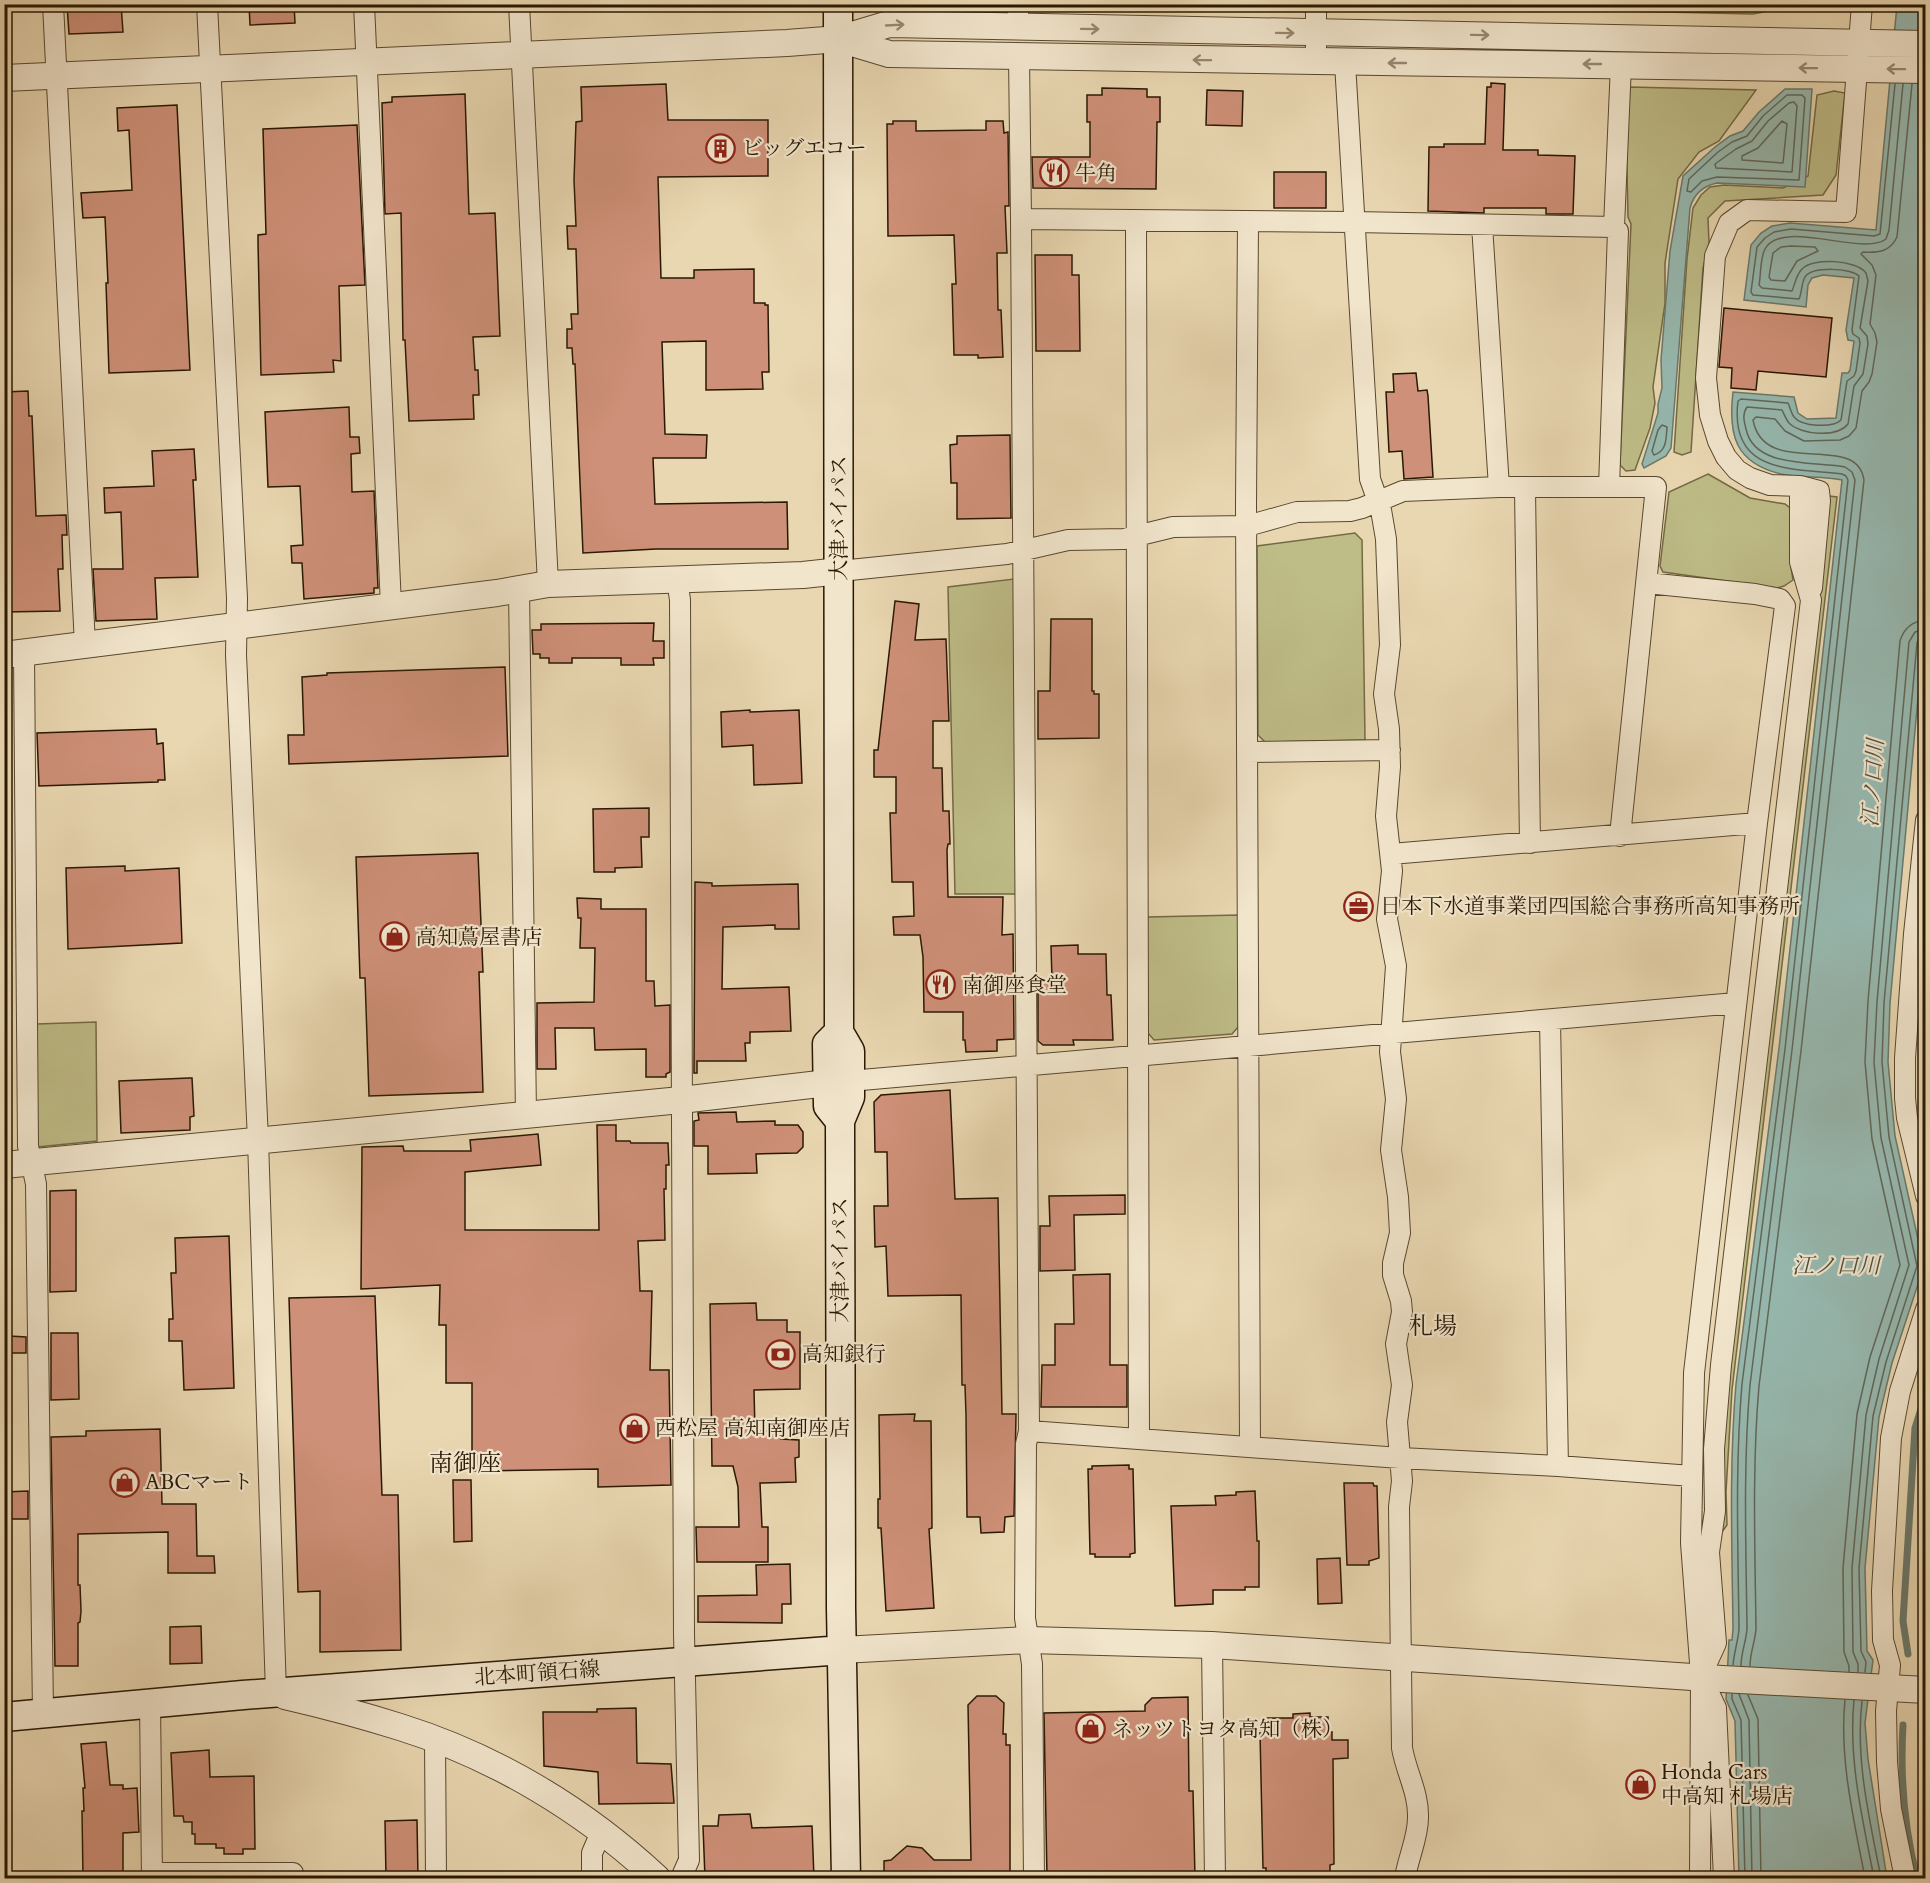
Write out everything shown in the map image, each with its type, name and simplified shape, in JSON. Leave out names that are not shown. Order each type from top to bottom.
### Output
[{"type":"main road","name":"大津バイパス","points":[[838,4],[839,1032],[827,1044],[839,1082],[828,1106],[840,1121],[842,1650]]},
{"type":"main road","name":"北本町領石線","points":[[4,1717],[150,1703],[842,1650]]},
{"type":"main road","points":[[842,1650],[846,1878]]},
{"type":"street","points":[[53,4],[85,645]]},
{"type":"street","points":[[207,4],[236,575],[236,626],[258,1140],[276,1694],[401,1727],[507,1771],[602,1830],[657,1878]]},
{"type":"street","points":[[364,4],[391,606]]},
{"type":"street","points":[[519,4],[548,584]]},
{"type":"street","points":[[1316,4],[1316,62]]},
{"type":"street","points":[[1700,1878],[1716,1643],[1708,1552],[1715,1512],[1714,1449],[1717,1400],[1811,600],[1800,562],[1800,486],[1770,485],[1750,478],[1737,470],[1726,457],[1718,441],[1710,415],[1706,378],[1715,256],[1729,223],[1747,210],[1846,212],[1863,43],[1862,4]]},
{"type":"street","points":[[4,78],[839,39],[889,24],[1018,16],[1316,33],[1926,44]]},
{"type":"street","points":[[839,39],[889,54],[1345,63],[1621,64],[1926,70]]},
{"type":"street","points":[[1019,56],[1029,1431],[1026,1444],[1025,1606],[1032,1664],[1034,1878]]},
{"type":"street","points":[[1345,63],[1370,479],[1384,521],[1390,645],[1384,694],[1390,750],[1386,816],[1392,871],[1387,919],[1395,956],[1396,976],[1390,1034],[1396,1099],[1391,1150],[1398,1197],[1400,1233],[1393,1271],[1402,1312],[1396,1344],[1402,1385],[1397,1422],[1402,1481],[1399,1507],[1402,1748],[1415,1792],[1418,1818],[1405,1878]]},
{"type":"street","points":[[1609,487],[1618,231],[1614,227],[1621,64]]},
{"type":"street","points":[[1021,219],[1614,227]]},
{"type":"street","points":[[1136,221],[1139,1438]]},
{"type":"street","points":[[1248,223],[1247,752],[1250,1446]]},
{"type":"street","points":[[1482,225],[1499,488]]},
{"type":"street","points":[[43,1713],[36,1184],[28,1146],[14,654],[548,584],[803,575],[1007,554],[1068,540],[1136,538],[1173,527],[1247,526],[1297,512],[1350,511],[1403,491],[1499,488],[1656,488],[1620,836]]},
{"type":"street","points":[[1524,489],[1530,843]]},
{"type":"street","points":[[677,579],[680,600],[681,1100],[690,1860],[681,1878]]},
{"type":"street","points":[[1647,583],[1755,594],[1780,599],[1785,606],[1757,823],[1694,1373],[1691,1543],[1716,1708],[1724,1878]]},
{"type":"street","points":[[519,589],[526,1115]]},
{"type":"street","points":[[1247,752],[1390,750]]},
{"type":"street","points":[[1926,820],[1920,934],[1905,1058],[1907,1118],[1926,1196]]},
{"type":"street","points":[[1391,854],[1757,823]]},
{"type":"street","points":[[4,1166],[681,1100],[839,1082],[1736,1003]]},
{"type":"street","points":[[1550,1020],[1558,1466]]},
{"type":"street","points":[[1905,1878],[1891,1809],[1886,1711],[1881,1687],[1890,1665],[1883,1640],[1882,1591],[1891,1438],[1900,1391],[1926,1309]]},
{"type":"street","points":[[1029,1431],[1400,1458],[1692,1476]]},
{"type":"street","points":[[842,1650],[1028,1640],[1212,1645],[1926,1690]]},
{"type":"street","points":[[1212,1645],[1215,1878]]},
{"type":"street","points":[[150,1703],[152,1876],[293,1873],[293,1878]]},
{"type":"street","points":[[435,1740],[436,1878]]},
{"type":"street","points":[[592,1878],[592,1853],[602,1830]]},
{"type":"shaded area","points":[[1783,4],[1784,8],[1753,14],[1618,11],[1596,9],[1594,5]]},
{"type":"shaded area","points":[[1337,5],[1548,5],[1548,10],[1342,8]]},
{"type":"shaded area","points":[[1629,87],[1756,90],[1719,141],[1699,152],[1678,179],[1665,263],[1665,303],[1653,387],[1655,403],[1650,428],[1635,470],[1626,471],[1620,465],[1631,224],[1628,217],[1626,122]]},
{"type":"shaded area","points":[[1834,91],[1845,93],[1836,175],[1823,195],[1725,201],[1708,218],[1709,243],[1703,268],[1691,452],[1682,455],[1674,452],[1687,259],[1693,208],[1701,195],[1710,187],[1724,185],[1783,188],[1808,176],[1817,95]]},
{"type":"shaded area","points":[[1708,474],[1750,498],[1785,504],[1789,507],[1793,515],[1791,567],[1793,580],[1777,588],[1663,572],[1660,566],[1669,492]]},
{"type":"shaded area","points":[[1829,496],[1837,497],[1732,1390],[1726,1492],[1727,1525],[1722,1532],[1719,1447]]},
{"type":"shaded area","points":[[1355,533],[1362,540],[1365,740],[1265,742],[1258,735],[1257,546]]},
{"type":"shaded area","points":[[1014,579],[1016,894],[955,894],[948,587]]},
{"type":"shaded area","points":[[1239,915],[1239,1026],[1232,1034],[1154,1040],[1148,1033],[1147,917]]},
{"type":"shaded area","points":[[96,1022],[97,1141],[37,1147],[37,1024]]},
{"type":"water","name":"江ノ口川","points":[[1897,5],[1925,5],[1926,611],[1890,1003],[1888,1062],[1895,1136],[1924,1266],[1892,1363],[1879,1417],[1865,1568],[1867,1651],[1873,1660],[1865,1723],[1868,1759],[1887,1878],[1739,1878],[1735,1721],[1726,1699],[1729,1640],[1732,1640],[1733,1629],[1732,1475],[1736,1384],[1779,1048],[1842,480],[1781,474],[1753,463],[1744,455],[1734,434],[1733,392],[1794,397],[1798,413],[1807,419],[1836,418],[1842,373],[1848,373],[1850,370],[1854,341],[1848,340],[1846,330],[1854,278],[1823,275],[1812,278],[1808,285],[1806,307],[1744,300],[1751,245],[1761,233],[1772,226],[1790,223],[1876,230]]},
{"type":"water","points":[[1785,89],[1812,89],[1805,187],[1717,183],[1703,188],[1694,198],[1690,208],[1671,448],[1666,456],[1644,468],[1642,464],[1658,413],[1662,388],[1661,360],[1670,251],[1683,176],[1715,147],[1730,136],[1743,131],[1759,112]]},
{"type":"building","points":[[121,4],[123,32],[69,34],[67,5]]},
{"type":"building","points":[[249,4],[294,4],[295,23],[250,25]]},
{"type":"building","points":[[1491,83],[1505,84],[1503,150],[1538,150],[1538,155],[1575,156],[1573,214],[1546,214],[1546,208],[1484,208],[1484,213],[1428,211],[1429,147],[1444,147],[1444,144],[1485,144],[1487,87],[1491,87]]},
{"type":"building","points":[[666,84],[668,120],[768,120],[768,176],[658,177],[661,278],[694,278],[694,270],[754,269],[754,303],[768,305],[769,372],[762,372],[763,389],[706,390],[706,341],[662,342],[665,434],[707,435],[706,458],[653,458],[655,504],[787,502],[788,549],[656,549],[583,553],[575,364],[573,364],[572,348],[567,348],[567,329],[572,329],[571,314],[578,314],[576,249],[568,249],[567,226],[576,226],[574,180],[576,122],[582,121],[581,87]]},
{"type":"building","points":[[1102,88],[1147,89],[1147,97],[1160,97],[1160,122],[1157,122],[1156,189],[1033,188],[1032,157],[1090,157],[1087,95],[1102,95]]},
{"type":"building","points":[[1207,90],[1243,91],[1242,126],[1206,125]]},
{"type":"building","points":[[465,94],[469,214],[495,213],[500,336],[473,337],[479,395],[473,395],[474,419],[409,421],[405,340],[403,340],[401,213],[385,214],[382,103],[392,102],[392,97]]},
{"type":"building","points":[[177,105],[190,370],[109,373],[105,217],[83,218],[81,193],[132,190],[129,130],[118,131],[117,108]]},
{"type":"building","points":[[893,121],[916,121],[916,131],[986,130],[986,121],[1003,121],[1004,133],[1008,132],[1009,206],[1005,206],[1007,253],[997,253],[998,310],[1001,310],[1003,357],[978,358],[978,355],[954,355],[952,284],[956,284],[954,235],[888,236],[887,124],[893,124]]},
{"type":"building","points":[[357,125],[365,285],[339,286],[341,361],[333,360],[334,372],[261,375],[258,235],[266,234],[263,129]]},
{"type":"building","points":[[1274,172],[1326,172],[1326,208],[1274,208]]},
{"type":"building","points":[[1035,255],[1072,255],[1072,275],[1079,275],[1080,351],[1036,351]]},
{"type":"building","points":[[1724,308],[1832,318],[1826,377],[1758,371],[1756,390],[1731,388],[1732,368],[1719,367]]},
{"type":"building","points":[[1416,373],[1418,391],[1427,390],[1428,396],[1433,477],[1404,479],[1402,451],[1389,452],[1386,392],[1394,392],[1393,374]]},
{"type":"building","points":[[28,391],[29,416],[32,416],[36,516],[66,515],[67,535],[62,535],[63,569],[58,569],[60,611],[4,612],[4,392]]},
{"type":"building","points":[[349,407],[350,437],[359,437],[360,453],[351,454],[352,492],[374,491],[378,588],[374,588],[374,593],[304,599],[302,563],[292,563],[291,546],[303,545],[300,486],[268,487],[265,412]]},
{"type":"building","points":[[1010,435],[1011,518],[957,519],[957,483],[951,483],[950,445],[957,444],[957,436]]},
{"type":"building","points":[[194,449],[196,480],[193,480],[198,577],[155,578],[157,619],[96,621],[93,569],[123,569],[121,512],[105,513],[104,488],[154,486],[152,451]]},
{"type":"building","points":[[895,601],[919,604],[915,640],[946,639],[949,721],[933,721],[933,768],[942,768],[943,811],[949,811],[948,897],[1003,897],[1002,935],[1013,934],[1014,1039],[997,1040],[997,1051],[966,1052],[965,1040],[963,1040],[963,1012],[924,1012],[923,957],[920,935],[894,935],[893,917],[914,916],[913,882],[892,882],[890,813],[896,813],[896,777],[874,777],[874,750],[878,750]]},
{"type":"building","points":[[1051,619],[1092,619],[1092,691],[1094,694],[1099,694],[1099,738],[1038,739],[1038,691],[1050,691]]},
{"type":"building","points":[[654,623],[653,641],[664,641],[664,658],[653,658],[654,665],[621,665],[621,658],[572,658],[572,663],[549,663],[549,658],[540,658],[540,654],[533,654],[532,630],[541,630],[541,624]]},
{"type":"building","points":[[505,667],[508,756],[289,764],[288,735],[304,735],[302,677],[327,675],[327,673]]},
{"type":"building","points":[[750,710],[750,712],[799,710],[802,783],[754,785],[753,745],[722,747],[721,712]]},
{"type":"building","points":[[156,729],[157,744],[163,743],[165,780],[39,786],[37,733]]},
{"type":"building","points":[[649,808],[649,837],[641,837],[642,867],[615,868],[615,872],[594,872],[593,809]]},
{"type":"building","points":[[478,853],[483,972],[479,972],[483,1092],[369,1096],[365,978],[360,978],[356,857]]},
{"type":"building","points":[[125,866],[125,871],[179,868],[182,943],[68,949],[66,868]]},
{"type":"building","points":[[695,882],[712,883],[712,886],[798,884],[799,929],[775,929],[775,925],[723,927],[722,989],[789,987],[791,1031],[750,1032],[750,1043],[745,1043],[746,1061],[697,1061],[697,1073],[694,1073]]},
{"type":"building","points":[[577,898],[601,899],[601,909],[646,909],[646,981],[654,981],[655,1006],[670,1005],[670,1072],[666,1074],[666,1077],[646,1077],[646,1049],[595,1050],[594,1028],[555,1028],[556,1069],[537,1069],[537,1003],[594,1002],[595,948],[580,948],[581,918],[578,918]]},
{"type":"building","points":[[1078,945],[1078,954],[1106,954],[1107,995],[1111,995],[1113,1040],[1073,1040],[1074,1045],[1043,1045],[1038,1041],[1038,980],[1052,980],[1051,946]]},
{"type":"building","points":[[192,1078],[194,1116],[190,1117],[190,1130],[121,1133],[119,1081]]},
{"type":"building","points":[[950,1090],[955,1199],[998,1198],[1002,1414],[1016,1414],[1014,1516],[1005,1517],[1004,1532],[981,1533],[980,1517],[967,1517],[961,1295],[888,1296],[886,1246],[875,1247],[874,1206],[888,1206],[887,1152],[875,1152],[874,1102],[881,1095]]},
{"type":"building","points":[[736,1112],[737,1122],[775,1121],[775,1125],[798,1125],[803,1132],[803,1147],[797,1153],[756,1154],[757,1173],[708,1174],[708,1146],[694,1146],[694,1121],[699,1120],[698,1113]]},
{"type":"building","points":[[597,1125],[616,1125],[616,1141],[668,1143],[669,1165],[666,1165],[666,1189],[664,1189],[665,1240],[638,1241],[640,1291],[652,1291],[650,1370],[669,1370],[671,1485],[598,1487],[598,1469],[472,1471],[472,1383],[446,1383],[446,1325],[439,1325],[440,1285],[361,1289],[362,1147],[403,1146],[404,1151],[471,1151],[470,1140],[538,1134],[541,1165],[465,1172],[465,1230],[599,1230]]},
{"type":"building","points":[[76,1190],[76,1291],[50,1292],[50,1191]]},
{"type":"building","points":[[1125,1195],[1125,1214],[1074,1215],[1075,1270],[1040,1271],[1040,1226],[1050,1226],[1049,1196]]},
{"type":"building","points":[[229,1236],[234,1388],[184,1390],[182,1341],[169,1341],[169,1319],[173,1319],[171,1273],[176,1273],[175,1238]]},
{"type":"building","points":[[1110,1274],[1110,1365],[1127,1365],[1127,1407],[1041,1407],[1042,1365],[1055,1365],[1055,1324],[1074,1324],[1073,1275]]},
{"type":"building","points":[[375,1296],[382,1495],[398,1495],[401,1650],[320,1652],[320,1591],[298,1592],[289,1298]]},
{"type":"building","points":[[756,1303],[757,1320],[787,1320],[787,1332],[800,1332],[800,1389],[754,1390],[755,1431],[781,1431],[781,1439],[799,1440],[799,1457],[795,1458],[796,1482],[760,1483],[762,1527],[768,1527],[768,1562],[697,1562],[696,1527],[739,1527],[738,1487],[733,1466],[712,1466],[710,1304]]},
{"type":"building","points":[[51,1333],[78,1333],[79,1399],[51,1400]]},
{"type":"building","points":[[9,1336],[26,1337],[26,1353],[8,1353]]},
{"type":"building","points":[[915,1414],[914,1421],[931,1421],[932,1528],[929,1529],[934,1608],[886,1611],[881,1528],[878,1528],[879,1415]]},
{"type":"building","points":[[160,1429],[162,1504],[196,1504],[197,1556],[214,1556],[215,1573],[168,1573],[168,1532],[78,1534],[78,1585],[80,1585],[81,1611],[78,1623],[78,1666],[55,1666],[51,1437],[86,1436],[86,1431]]},
{"type":"building","points":[[1129,1465],[1129,1469],[1133,1469],[1135,1553],[1130,1554],[1130,1557],[1095,1557],[1095,1554],[1090,1554],[1088,1469],[1092,1469],[1092,1466]]},
{"type":"building","points":[[453,1480],[471,1480],[472,1541],[454,1542]]},
{"type":"building","points":[[1344,1483],[1373,1483],[1377,1486],[1379,1558],[1369,1561],[1369,1565],[1347,1565]]},
{"type":"building","points":[[28,1491],[28,1519],[4,1519],[4,1492]]},
{"type":"building","points":[[1255,1491],[1257,1541],[1259,1541],[1259,1587],[1245,1587],[1245,1590],[1213,1590],[1213,1604],[1175,1606],[1171,1506],[1216,1505],[1215,1496]]},
{"type":"building","points":[[1340,1558],[1342,1603],[1318,1604],[1317,1559]]},
{"type":"building","points":[[790,1564],[791,1604],[782,1604],[782,1623],[698,1622],[698,1596],[757,1595],[756,1565]]},
{"type":"building","points":[[201,1626],[202,1663],[170,1664],[170,1627]]},
{"type":"building","points":[[977,1696],[996,1696],[1004,1703],[1003,1734],[1006,1734],[1006,1745],[1010,1745],[1010,1878],[884,1878],[884,1861],[891,1860],[907,1846],[922,1848],[934,1860],[971,1860],[968,1705]]},
{"type":"building","points":[[1188,1697],[1189,1791],[1193,1791],[1195,1878],[1047,1878],[1044,1713],[1145,1711],[1145,1705],[1152,1698]]},
{"type":"building","points":[[636,1708],[637,1763],[671,1764],[674,1803],[599,1804],[598,1772],[544,1766],[543,1712],[597,1712],[597,1709]]},
{"type":"building","points":[[1310,1713],[1310,1717],[1328,1717],[1328,1732],[1332,1732],[1332,1740],[1348,1740],[1348,1758],[1333,1759],[1334,1864],[1330,1865],[1330,1878],[1266,1878],[1266,1868],[1263,1868],[1260,1733],[1264,1733],[1264,1718],[1293,1718],[1293,1714]]},
{"type":"building","points":[[106,1742],[110,1785],[123,1785],[123,1789],[137,1788],[139,1832],[123,1833],[123,1878],[83,1878],[82,1811],[84,1811],[83,1788],[85,1788],[81,1744]]},
{"type":"building","points":[[209,1750],[210,1777],[254,1776],[255,1849],[243,1849],[243,1854],[224,1854],[224,1848],[216,1848],[216,1844],[195,1844],[192,1822],[184,1822],[183,1816],[174,1816],[171,1753]]},
{"type":"building","points":[[750,1814],[752,1828],[812,1826],[814,1878],[705,1878],[703,1826],[718,1826],[719,1815]]},
{"type":"building","points":[[417,1820],[418,1878],[386,1878],[385,1821]]},
{"type":"waterway","points":[[1908,1654],[1903,1621],[1915,1428],[1926,1393]]},
{"type":"waterway","points":[[1903,1725],[1904,1802],[1917,1878]]},
{"type":"place","name":"ビッグエコー","points":[[721,148]]},
{"type":"place","name":"牛角","points":[[1054,173]]},
{"type":"place","name":"日本下水道事業団四国総合事務所高知事務所","points":[[1359,906]]},
{"type":"place","name":"高知蔦屋書店","points":[[395,937]]},
{"type":"place","name":"南御座食堂","points":[[941,985]]},
{"type":"place","name":"高知銀行","points":[[781,1354]]},
{"type":"place","name":"西松屋 高知南御座店","points":[[634,1428]]},
{"type":"place","name":"ABCマート","points":[[124,1482]]},
{"type":"place","name":"ネッツトヨタ高知（株）","points":[[1091,1729]]},
{"type":"place","name":"Honda Cars 中高知 札場店","points":[[1640,1784]]},
{"type":"district","name":"札場","points":[[1433,1326]]},
{"type":"district","name":"南御座","points":[[465,1463]]}]
